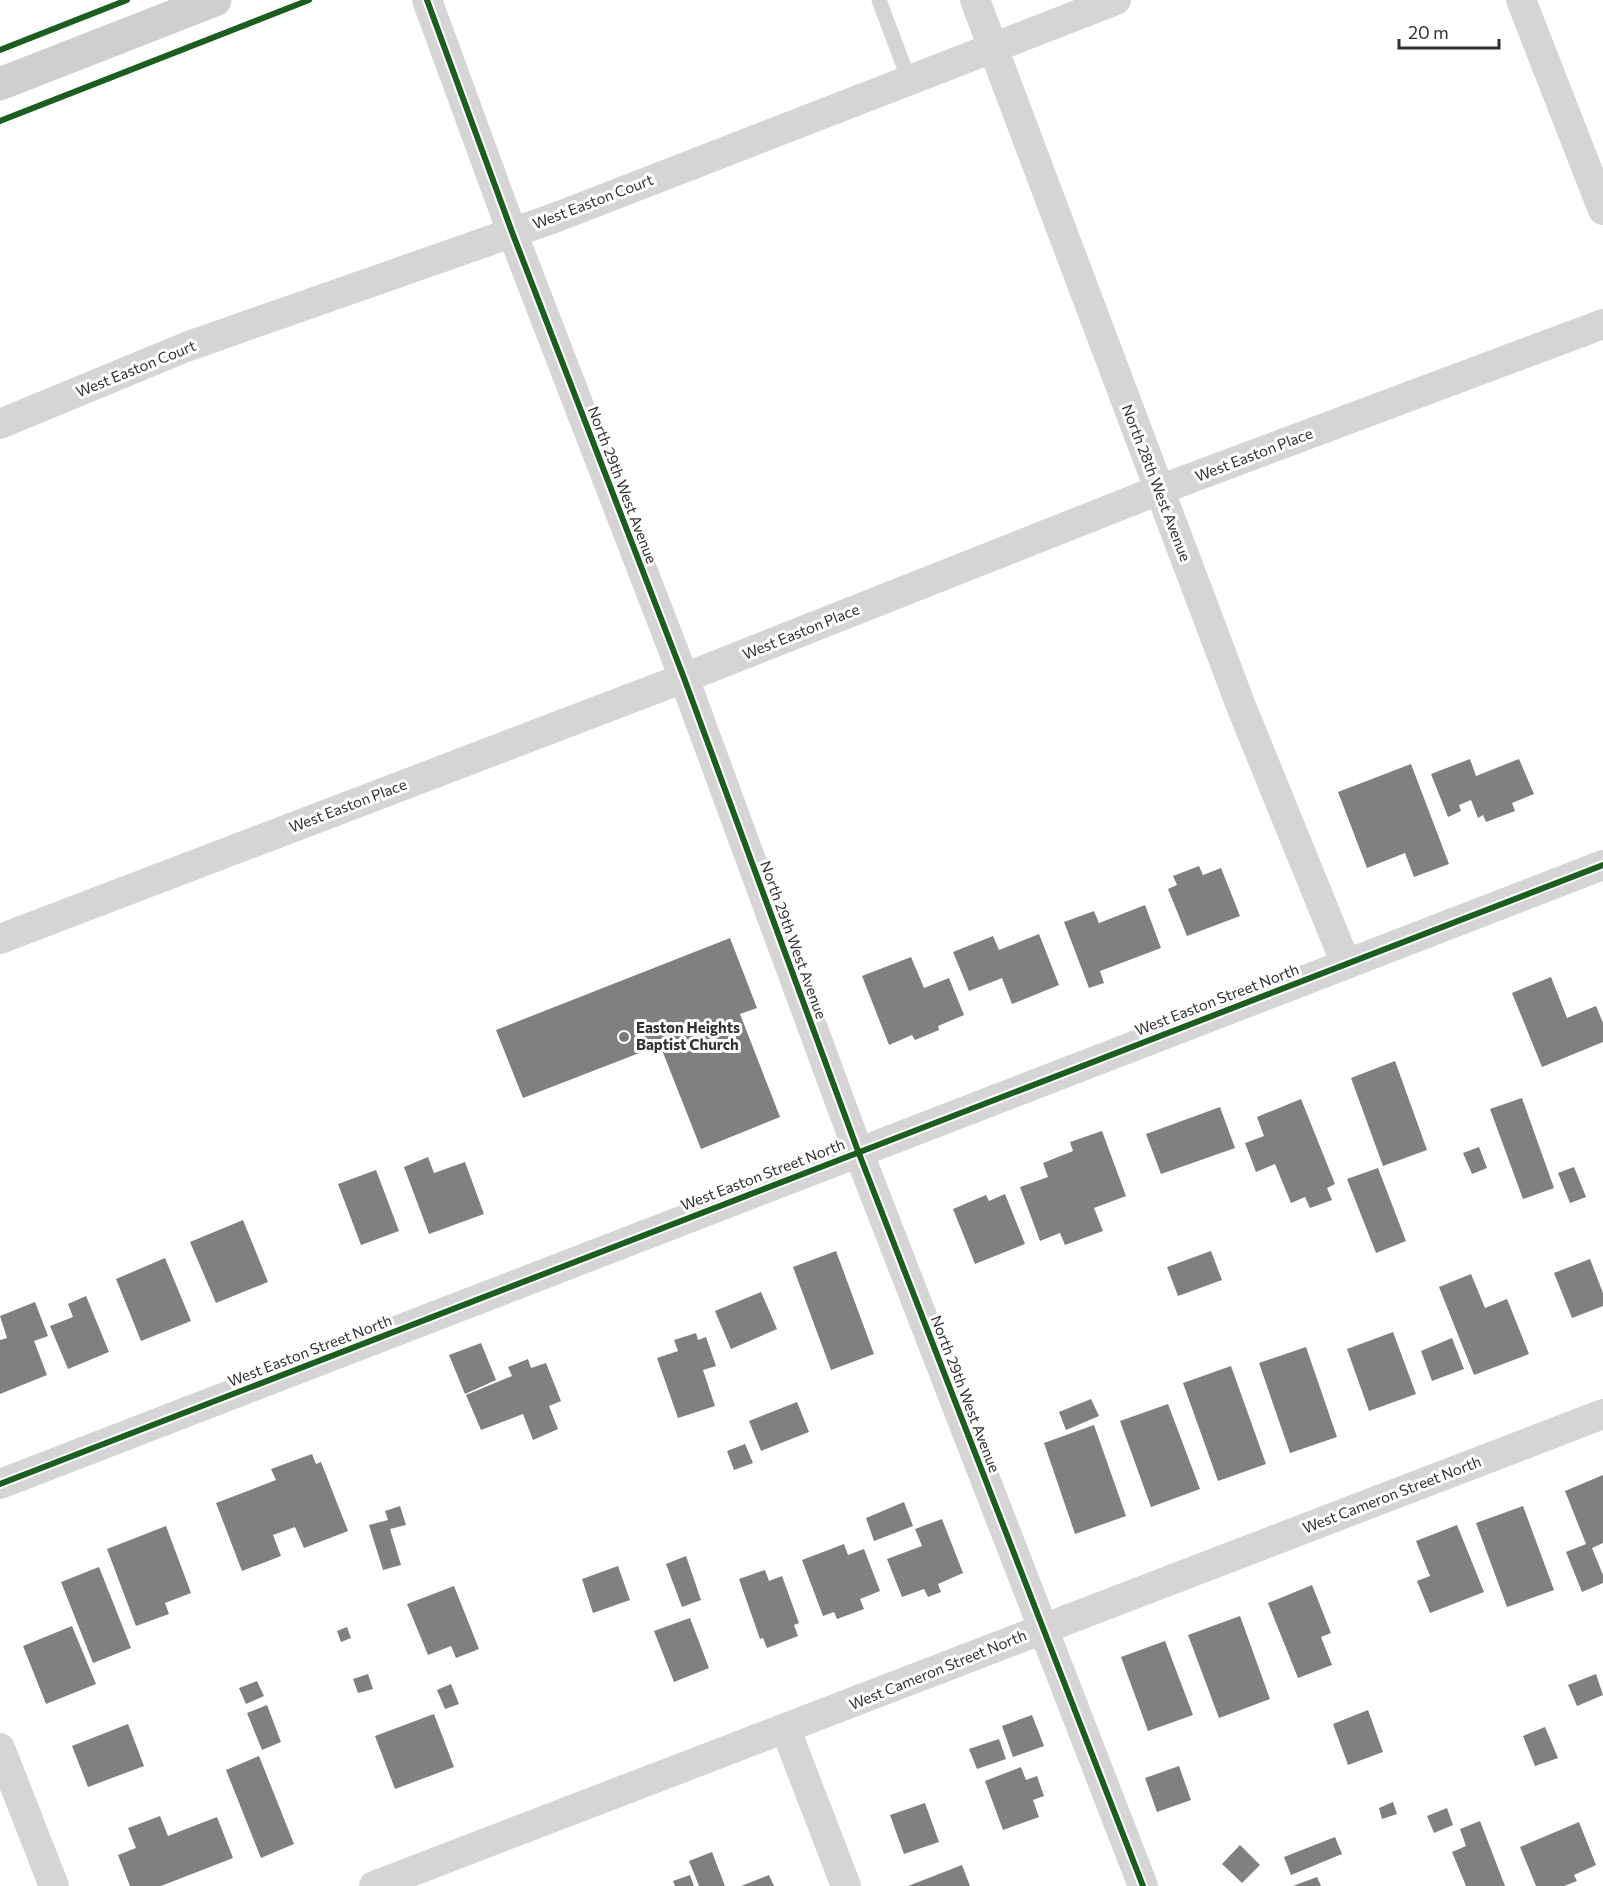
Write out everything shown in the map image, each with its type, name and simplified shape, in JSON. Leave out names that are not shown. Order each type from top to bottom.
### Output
[{"type":"main road","points":[[0,84],[215,0]]},
{"type":"street","name":"North 29th West Avenue","points":[[427,0],[512,232],[684,678],[858,1151],[1143,1886]]},
{"type":"street","name":"North 28th West Avenue","points":[[975,0],[1241,706],[1346,964]]},
{"type":"street","name":"West Easton Court","points":[[0,424],[186,348],[512,232],[1116,0]]},
{"type":"street","points":[[1521,0],[1603,210]]},
{"type":"street","name":"West Easton Place","points":[[0,939],[684,678],[1159,490],[1603,324]]},
{"type":"street","name":"West Easton Street North","points":[[0,1484],[1603,865]]},
{"type":"street","name":"West Cameron Street North","points":[[374,1886],[786,1730],[1044,1628],[1603,1414]]},
{"type":"street","points":[[786,1730],[846,1886]]},
{"type":"street","points":[[0,1748],[54,1886]]},
{"type":"lane","points":[[879,0],[909,80]]},
{"type":"building","points":[[1470,759],[1476,776],[1519,759],[1534,794],[1512,803],[1515,811],[1486,822],[1483,815],[1478,818],[1471,800],[1459,805],[1461,811],[1448,817],[1431,774]]},
{"type":"building","points":[[1411,764],[1449,864],[1414,877],[1405,853],[1367,868],[1338,792]]},
{"type":"building","points":[[1199,866],[1203,875],[1221,868],[1240,916],[1187,936],[1168,889],[1177,885],[1173,876]]},
{"type":"building","points":[[1145,905],[1161,948],[1100,971],[1104,983],[1089,988],[1064,922],[1094,911],[1099,923]]},
{"type":"building","points":[[1039,934],[1059,985],[1012,1004],[1002,978],[969,991],[953,952],[993,936],[999,950]]},
{"type":"building","name":"Easton Heights Baptist Church","points":[[730,938],[757,1008],[740,1014],[780,1117],[701,1149],[660,1045],[523,1098],[496,1030]]},
{"type":"building","points":[[911,957],[924,988],[949,978],[964,1015],[938,1026],[939,1030],[915,1040],[912,1035],[889,1045],[862,976]]},
{"type":"building","points":[[1551,977],[1567,1018],[1596,1006],[1603,1023],[1603,1042],[1542,1067],[1512,993]]},
{"type":"building","points":[[1395,1061],[1427,1150],[1383,1166],[1351,1078]]},
{"type":"building","points":[[1522,1098],[1554,1188],[1523,1199],[1490,1109]]},
{"type":"building","points":[[1301,1099],[1335,1184],[1327,1188],[1332,1200],[1310,1208],[1305,1197],[1291,1203],[1275,1164],[1256,1172],[1245,1143],[1264,1136],[1257,1117]]},
{"type":"building","points":[[1220,1107],[1235,1148],[1161,1174],[1146,1134]]},
{"type":"building","points":[[1102,1131],[1126,1196],[1094,1208],[1103,1231],[1065,1245],[1060,1233],[1040,1241],[1020,1187],[1048,1177],[1043,1163],[1073,1151],[1070,1142]]},
{"type":"building","points":[[1479,1147],[1487,1168],[1472,1174],[1463,1153]]},
{"type":"building","points":[[428,1157],[434,1173],[465,1162],[484,1214],[429,1234],[404,1167]]},
{"type":"building","points":[[1574,1167],[1586,1197],[1570,1203],[1558,1173]]},
{"type":"building","points":[[1378,1168],[1406,1241],[1376,1253],[1347,1179]]},
{"type":"building","points":[[376,1170],[399,1231],[361,1245],[338,1184]]},
{"type":"building","points":[[1005,1194],[1025,1244],[975,1264],[953,1209],[986,1195],[989,1201]]},
{"type":"building","points":[[243,1220],[268,1282],[216,1303],[190,1242]]},
{"type":"building","points":[[836,1251],[874,1354],[831,1370],[793,1267]]},
{"type":"building","points":[[1211,1251],[1222,1280],[1178,1296],[1167,1267]]},
{"type":"building","points":[[165,1258],[191,1321],[141,1341],[116,1279]]},
{"type":"building","points":[[1590,1259],[1603,1293],[1603,1306],[1572,1318],[1554,1273]]},
{"type":"building","points":[[1471,1274],[1485,1308],[1507,1299],[1529,1354],[1474,1375],[1439,1287]]},
{"type":"building","points":[[761,1292],[777,1329],[731,1349],[715,1311]]},
{"type":"building","points":[[86,1296],[109,1352],[68,1369],[50,1326],[73,1317],[68,1304]]},
{"type":"building","points":[[35,1302],[48,1336],[34,1341],[47,1375],[0,1394],[0,1340],[7,1338],[0,1316]]},
{"type":"building","points":[[1393,1332],[1416,1394],[1369,1411],[1347,1349]]},
{"type":"building","points":[[696,1333],[698,1340],[706,1337],[716,1366],[703,1370],[715,1406],[678,1418],[657,1358],[678,1351],[674,1340]]},
{"type":"building","points":[[1452,1338],[1464,1369],[1432,1381],[1421,1351]]},
{"type":"building","points":[[481,1343],[496,1380],[465,1394],[449,1355]]},
{"type":"building","points":[[1306,1347],[1337,1437],[1290,1453],[1259,1363]]},
{"type":"building","points":[[528,1359],[531,1368],[546,1363],[561,1401],[549,1406],[558,1429],[533,1440],[523,1414],[481,1430],[466,1395],[512,1376],[508,1367]]},
{"type":"building","points":[[1231,1366],[1266,1464],[1218,1481],[1183,1383]]},
{"type":"building","points":[[1091,1399],[1099,1416],[1066,1430],[1059,1412]]},
{"type":"building","points":[[797,1402],[809,1432],[761,1451],[749,1421]]},
{"type":"building","points":[[1168,1404],[1200,1489],[1151,1507],[1120,1421]]},
{"type":"building","points":[[1094,1425],[1126,1516],[1075,1534],[1044,1443]]},
{"type":"building","points":[[745,1444],[753,1463],[734,1470],[727,1451]]},
{"type":"building","points":[[312,1454],[316,1464],[321,1462],[348,1531],[304,1548],[295,1527],[273,1535],[281,1556],[242,1571],[216,1503],[276,1480],[271,1469]]},
{"type":"building","points":[[1603,1475],[1603,1543],[1592,1548],[1603,1575],[1603,1583],[1582,1592],[1566,1552],[1586,1544],[1565,1491]]},
{"type":"building","points":[[904,1502],[913,1526],[874,1541],[866,1518]]},
{"type":"building","points":[[400,1506],[406,1525],[390,1529],[401,1565],[383,1570],[369,1525],[388,1520],[385,1511]]},
{"type":"building","points":[[1523,1506],[1554,1590],[1507,1607],[1476,1523]]},
{"type":"building","points":[[942,1519],[963,1573],[938,1584],[941,1592],[928,1597],[924,1589],[902,1597],[887,1559],[922,1546],[915,1529]]},
{"type":"building","points":[[1457,1525],[1484,1592],[1430,1613],[1417,1581],[1430,1576],[1416,1541]]},
{"type":"building","points":[[166,1526],[191,1593],[165,1603],[169,1614],[136,1626],[107,1549]]},
{"type":"building","points":[[844,1544],[848,1555],[864,1549],[880,1591],[860,1599],[864,1609],[837,1619],[834,1612],[823,1616],[802,1560]]},
{"type":"building","points":[[686,1556],[701,1600],[682,1607],[666,1564]]},
{"type":"building","points":[[618,1566],[630,1600],[593,1613],[582,1579]]},
{"type":"building","points":[[99,1567],[131,1648],[93,1663],[61,1582]]},
{"type":"building","points":[[765,1570],[769,1581],[782,1576],[799,1623],[794,1625],[798,1636],[767,1648],[763,1638],[760,1639],[739,1579]]},
{"type":"building","points":[[1312,1585],[1331,1633],[1321,1637],[1332,1665],[1298,1678],[1268,1603]]},
{"type":"building","points":[[454,1586],[479,1649],[456,1658],[451,1646],[428,1655],[407,1604]]},
{"type":"building","points":[[1240,1616],[1270,1699],[1219,1718],[1188,1635]]},
{"type":"building","points":[[690,1618],[709,1668],[674,1682],[654,1631]]},
{"type":"building","points":[[72,1626],[96,1684],[46,1704],[23,1646]]},
{"type":"building","points":[[347,1627],[351,1638],[341,1642],[337,1631]]},
{"type":"building","points":[[1165,1641],[1193,1715],[1148,1731],[1121,1657]]},
{"type":"building","points":[[368,1674],[373,1689],[358,1693],[353,1679]]},
{"type":"building","points":[[1596,1674],[1603,1695],[1577,1706],[1568,1685]]},
{"type":"building","points":[[257,1681],[264,1696],[246,1704],[239,1688]]},
{"type":"building","points":[[451,1684],[459,1704],[445,1709],[437,1690]]},
{"type":"building","points":[[267,1705],[281,1742],[262,1750],[247,1713]]},
{"type":"building","points":[[1368,1710],[1383,1752],[1348,1765],[1333,1724]]},
{"type":"building","points":[[434,1714],[454,1767],[395,1789],[375,1736]]},
{"type":"building","points":[[1032,1715],[1044,1746],[1013,1757],[1002,1726]]},
{"type":"building","points":[[128,1724],[144,1766],[88,1787],[72,1746]]},
{"type":"building","points":[[1545,1727],[1558,1758],[1535,1766],[1523,1736]]},
{"type":"building","points":[[999,1739],[1006,1759],[977,1769],[969,1749]]},
{"type":"building","points":[[259,1756],[294,1844],[261,1858],[226,1770]]},
{"type":"building","points":[[1179,1766],[1191,1800],[1157,1812],[1145,1778]]},
{"type":"building","points":[[1021,1767],[1026,1780],[1037,1776],[1044,1796],[1033,1800],[1039,1817],[1003,1830],[985,1781]]},
{"type":"building","points":[[1393,1802],[1397,1814],[1382,1819],[1379,1808]]},
{"type":"building","points":[[925,1803],[939,1842],[904,1854],[890,1815]]},
{"type":"building","points":[[1447,1808],[1453,1825],[1434,1833],[1427,1816]]},
{"type":"building","points":[[160,1816],[168,1836],[217,1817],[233,1858],[161,1886],[130,1886],[118,1855],[136,1848],[128,1828]]},
{"type":"building","points":[[1480,1821],[1505,1886],[1466,1886],[1452,1852],[1466,1846],[1460,1829]]},
{"type":"building","points":[[1579,1822],[1596,1865],[1574,1875],[1577,1881],[1564,1886],[1536,1886],[1520,1847]]},
{"type":"building","points":[[1335,1837],[1342,1854],[1291,1875],[1284,1857]]},
{"type":"building","points":[[1240,1845],[1260,1865],[1242,1883],[1222,1864]]},
{"type":"building","points":[[712,1852],[725,1886],[699,1886],[689,1861]]},
{"type":"building","points":[[962,1865],[970,1886],[908,1886]]},
{"type":"building","points":[[690,1875],[694,1886],[675,1886],[673,1881]]},
{"type":"building","points":[[769,1875],[774,1886],[741,1886]]},
{"type":"building","points":[[1317,1877],[1321,1886],[1293,1886]]},
{"type":"cycle path","points":[[0,50],[127,0]]},
{"type":"cycle path","points":[[0,121],[309,0]]},
{"type":"cycle path","points":[[427,0],[512,232],[684,678],[858,1151],[1143,1886]]},
{"type":"cycle path","points":[[0,1484],[1603,865]]},
{"type":"place","name":"Easton Heights Baptist Church","points":[[624,1037]]}]
